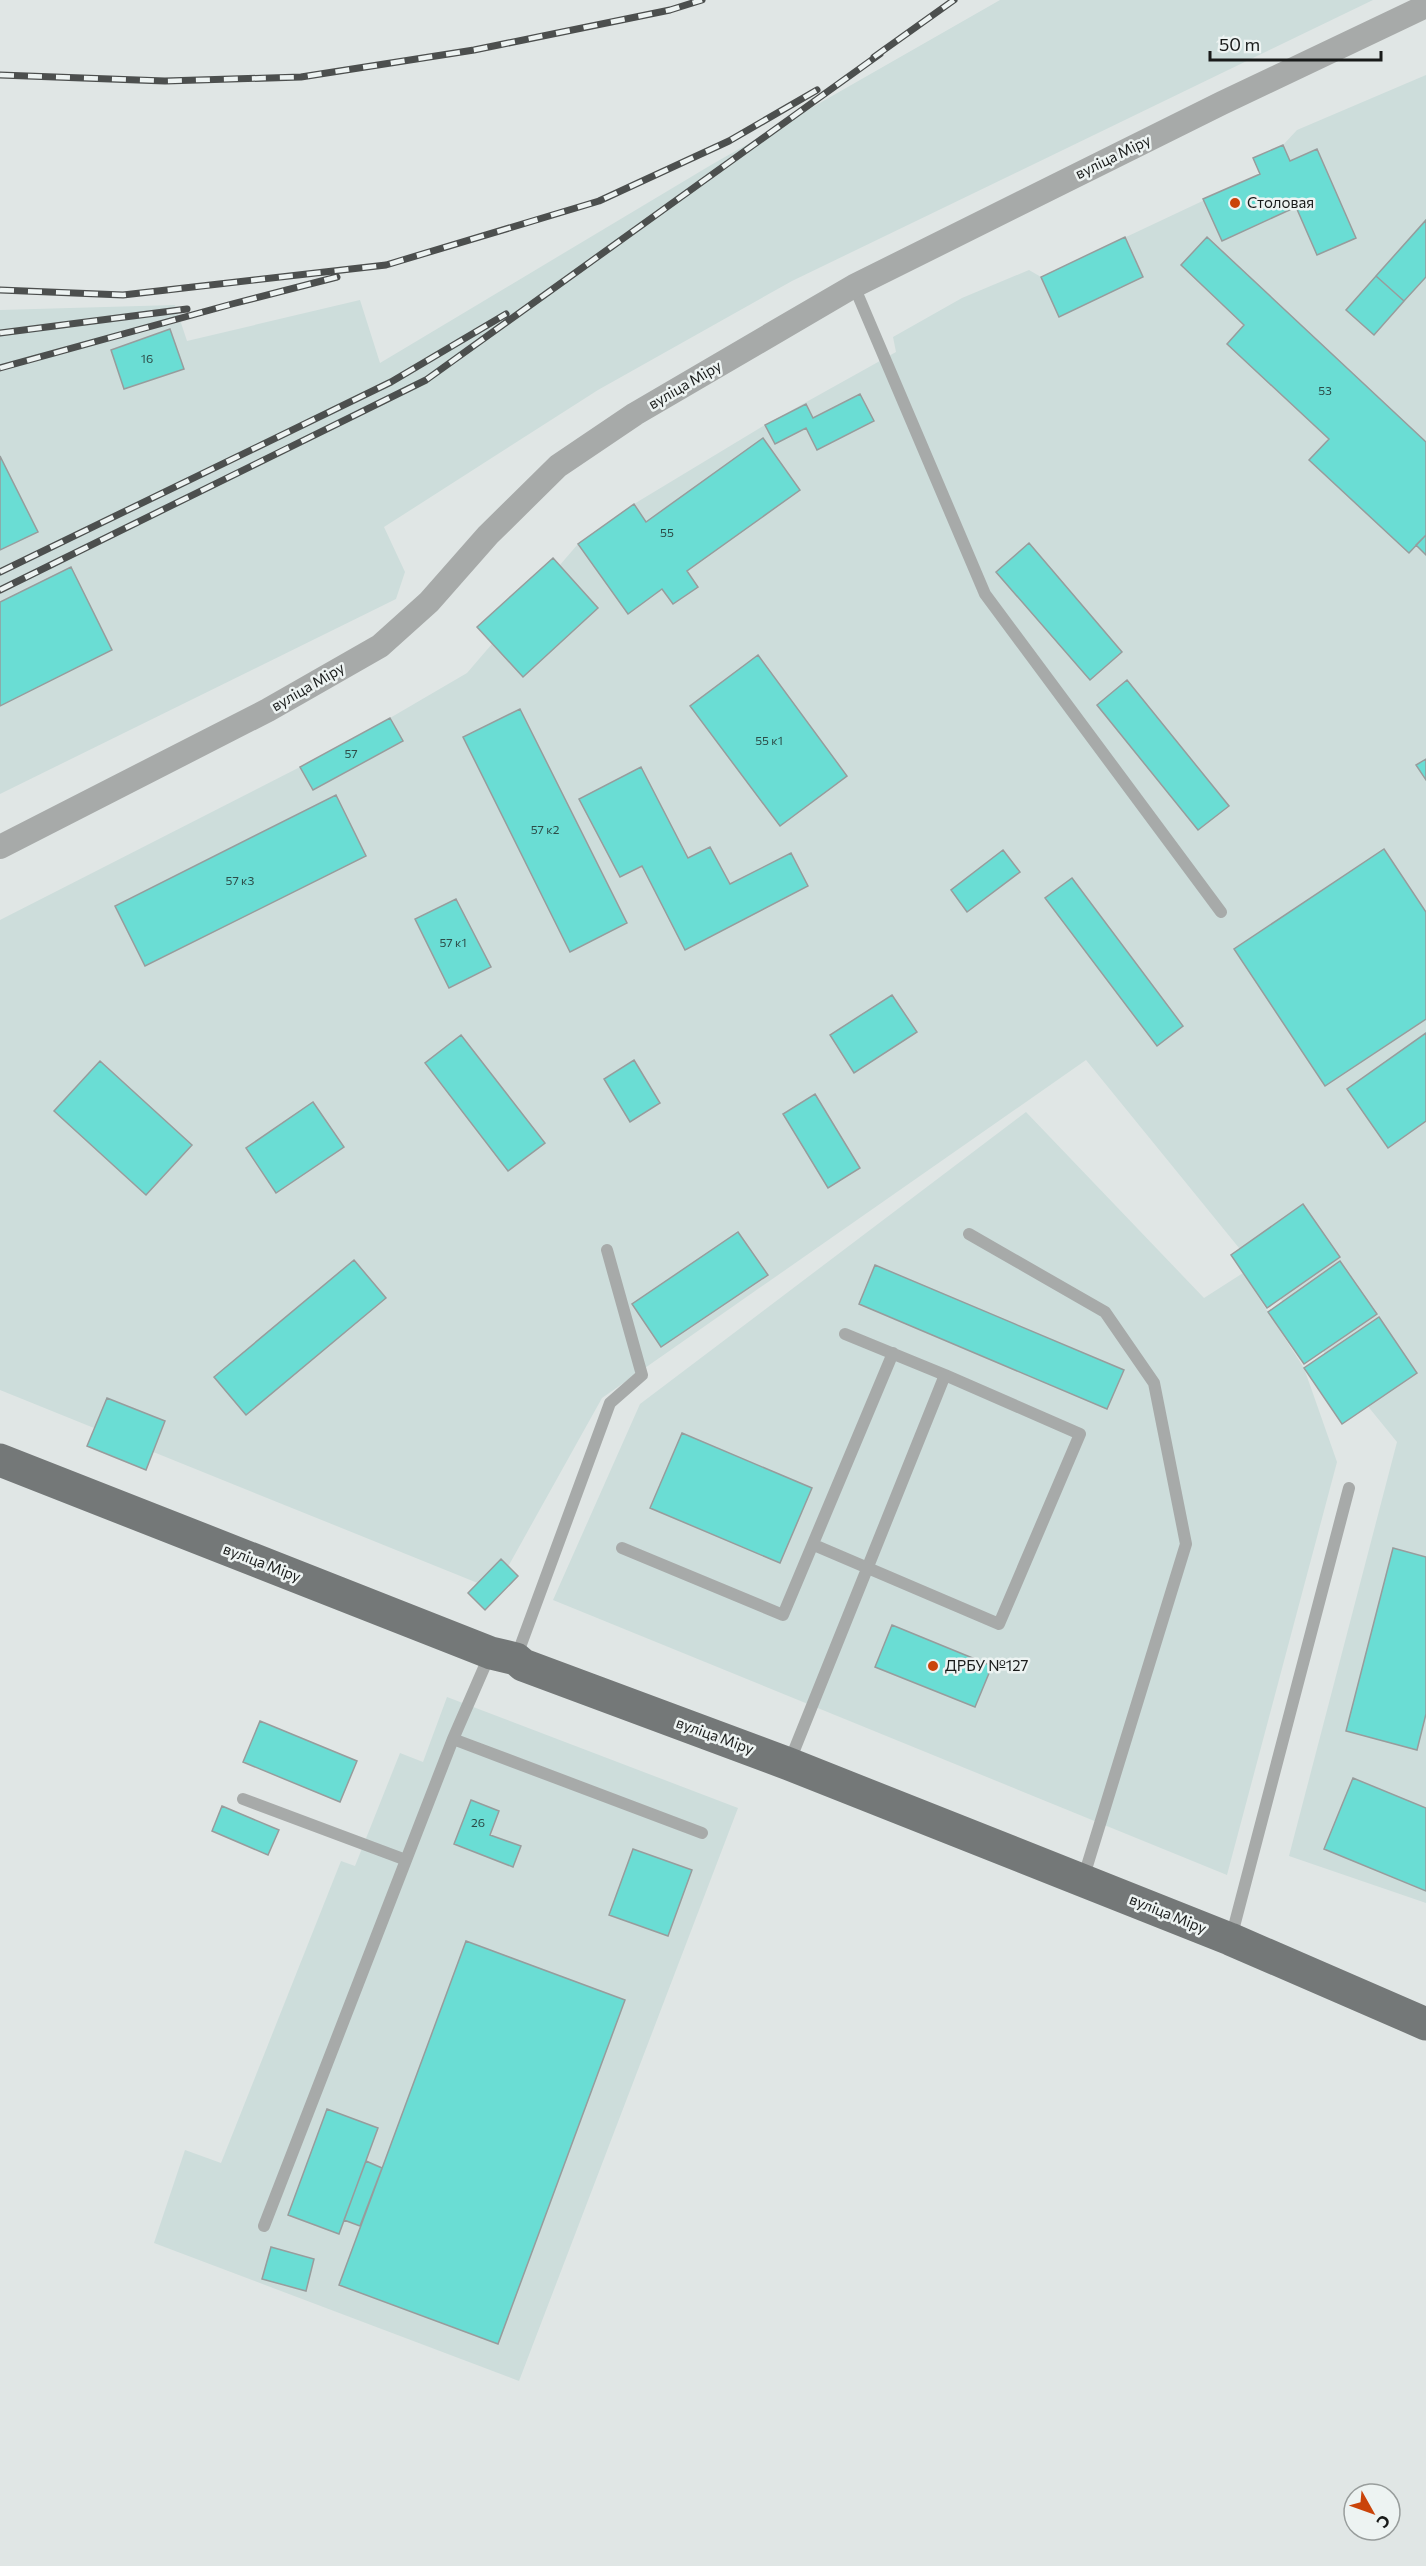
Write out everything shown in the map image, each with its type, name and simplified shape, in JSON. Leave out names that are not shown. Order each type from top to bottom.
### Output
[{"type":"main road","name":"вуліца Міру","points":[[0,1460],[534,1669],[789,1764],[1230,1939],[1426,2024]]},
{"type":"street","name":"вуліца Міру","points":[[0,847],[268,710],[380,646],[429,602],[488,535],[558,466],[635,414],[854,286],[1222,103],[1426,6]]},
{"type":"lane","points":[[854,286],[985,594],[1221,912]]},
{"type":"lane","points":[[969,1234],[1105,1312],[1154,1383],[1186,1544],[1083,1881]]},
{"type":"lane","points":[[264,2226],[453,1739],[503,1656],[610,1403],[642,1375],[607,1250]]},
{"type":"lane","points":[[814,1545],[999,1624],[1080,1434],[945,1374],[845,1334]]},
{"type":"lane","points":[[622,1548],[783,1615],[893,1353]]},
{"type":"lane","points":[[789,1764],[945,1374]]},
{"type":"lane","points":[[1230,1939],[1349,1488]]},
{"type":"lane","points":[[453,1739],[702,1833]]},
{"type":"lane","points":[[243,1799],[406,1860]]},
{"type":"shaded area","points":[[1000,0],[1373,0],[792,281],[598,390],[384,527],[405,572],[396,599],[0,794],[0,310],[175,305],[187,341],[360,300],[380,363],[711,165]]},
{"type":"shaded area","points":[[1426,75],[1426,1903],[1289,1856],[1397,1442],[1086,1060],[602,1398],[495,1590],[0,1390],[0,920],[300,767],[313,790],[402,742],[390,718],[467,673],[578,544],[634,504],[765,425],[896,352],[893,337],[962,298],[1029,270],[1041,277],[1260,174],[1253,158],[1283,145],[1297,130]]},
{"type":"shaded area","name":"ДРБУ №127","points":[[1026,1112],[1204,1298],[1243,1273],[1304,1368],[1337,1462],[1227,1875],[553,1600],[640,1404]]},
{"type":"shaded area","points":[[447,1697],[738,1808],[519,2381],[154,2243],[185,2150],[221,2163],[341,1861],[355,1866],[400,1753],[423,1762]]},
{"type":"building","points":[[1283,145],[1290,161],[1317,149],[1356,238],[1317,255],[1296,207],[1222,241],[1203,199],[1260,174],[1253,158]]},
{"type":"building","points":[[1426,220],[1426,277],[1404,301],[1376,276]]},
{"type":"building","points":[[1125,237],[1143,277],[1059,317],[1041,277]]},
{"type":"building","points":[[1207,237],[1426,442],[1426,535],[1409,553],[1309,460],[1329,439],[1227,344],[1244,325],[1181,265]]},
{"type":"building","points":[[1376,276],[1404,301],[1374,335],[1346,310]]},
{"type":"building","points":[[170,329],[184,369],[124,389],[111,350]]},
{"type":"building","points":[[860,394],[874,421],[817,450],[806,428],[775,444],[765,425],[806,404],[813,418]]},
{"type":"building","points":[[763,438],[800,490],[687,571],[698,587],[673,604],[662,589],[628,614],[578,544],[634,504],[646,522]]},
{"type":"building","points":[[0,456],[38,532],[0,550]]},
{"type":"building","points":[[1426,535],[1426,555],[1416,545]]},
{"type":"building","points":[[1029,543],[1122,652],[1090,680],[996,572]]},
{"type":"building","points":[[553,558],[598,608],[523,677],[477,627]]},
{"type":"building","points":[[71,567],[112,650],[0,706],[0,602]]},
{"type":"building","points":[[758,655],[847,776],[780,826],[690,706]]},
{"type":"building","points":[[1127,680],[1229,806],[1198,830],[1097,705]]},
{"type":"building","points":[[520,709],[627,923],[570,952],[463,737]]},
{"type":"building","points":[[390,718],[403,741],[313,790],[300,767]]},
{"type":"building","points":[[1426,759],[1426,780],[1416,765]]},
{"type":"building","points":[[641,767],[688,858],[710,847],[730,884],[791,853],[808,886],[685,950],[642,866],[620,877],[579,799]]},
{"type":"building","points":[[336,795],[366,856],[145,966],[115,906]]},
{"type":"building","points":[[1384,849],[1426,912],[1426,1019],[1325,1086],[1234,949]]},
{"type":"building","points":[[1003,850],[1020,872],[967,912],[951,890]]},
{"type":"building","points":[[1072,878],[1183,1026],[1157,1046],[1045,898]]},
{"type":"building","points":[[456,899],[491,967],[449,988],[415,919]]},
{"type":"building","points":[[892,995],[917,1032],[854,1073],[830,1035]]},
{"type":"building","points":[[1426,1033],[1426,1121],[1388,1148],[1347,1089]]},
{"type":"building","points":[[461,1035],[545,1143],[508,1171],[425,1063]]},
{"type":"building","points":[[634,1060],[660,1103],[630,1122],[604,1079]]},
{"type":"building","points":[[100,1061],[192,1145],[146,1195],[54,1111]]},
{"type":"building","points":[[815,1094],[860,1168],[828,1188],[783,1114]]},
{"type":"building","points":[[313,1102],[344,1147],[276,1193],[246,1148]]},
{"type":"building","points":[[1303,1204],[1340,1257],[1267,1308],[1231,1255]]},
{"type":"building","points":[[738,1232],[768,1275],[661,1347],[632,1304]]},
{"type":"building","points":[[354,1260],[386,1298],[246,1415],[214,1377]]},
{"type":"building","points":[[1340,1261],[1377,1314],[1304,1364],[1268,1312]]},
{"type":"building","points":[[875,1265],[1124,1370],[1107,1409],[859,1304]]},
{"type":"building","points":[[1379,1317],[1417,1373],[1342,1424],[1304,1368]]},
{"type":"building","points":[[107,1398],[165,1421],[146,1470],[87,1446]]},
{"type":"building","points":[[682,1433],[812,1488],[780,1563],[650,1508]]},
{"type":"building","points":[[1393,1548],[1426,1557],[1426,1714],[1417,1750],[1346,1731]]},
{"type":"building","points":[[501,1559],[518,1576],[485,1610],[468,1593]]},
{"type":"building","name":"ДРБУ №127","points":[[892,1625],[992,1666],[975,1707],[875,1667]]},
{"type":"building","points":[[260,1721],[357,1761],[340,1802],[243,1762]]},
{"type":"building","points":[[1353,1778],[1426,1808],[1426,1891],[1324,1849]]},
{"type":"building","points":[[471,1800],[499,1811],[490,1835],[521,1846],[513,1867],[454,1844]]},
{"type":"building","points":[[222,1806],[279,1830],[268,1855],[212,1831]]},
{"type":"building","points":[[633,1849],[692,1870],[668,1936],[609,1915]]},
{"type":"building","points":[[466,1941],[625,2000],[498,2344],[339,2285]]},
{"type":"building","points":[[327,2109],[378,2128],[339,2234],[288,2215]]},
{"type":"building","points":[[366,2161],[382,2168],[360,2226],[344,2220]]},
{"type":"building","points":[[271,2247],[314,2259],[306,2291],[262,2279]]},
{"type":"railway","points":[[0,75],[165,81],[301,77],[474,50],[670,10],[702,0]]},
{"type":"railway","points":[[874,57],[954,0]]},
{"type":"railway","points":[[0,590],[426,380],[880,54]]},
{"type":"railway","points":[[0,290],[123,295],[386,265],[599,201],[729,141],[817,90]]},
{"type":"railway","points":[[0,368],[337,277]]},
{"type":"railway","points":[[0,333],[187,309]]},
{"type":"railway","points":[[0,572],[391,382],[506,314]]},
{"type":"place","name":"Столовая","points":[[1235,203]]},
{"type":"place","name":"ДРБУ №127","points":[[933,1666]]}]
